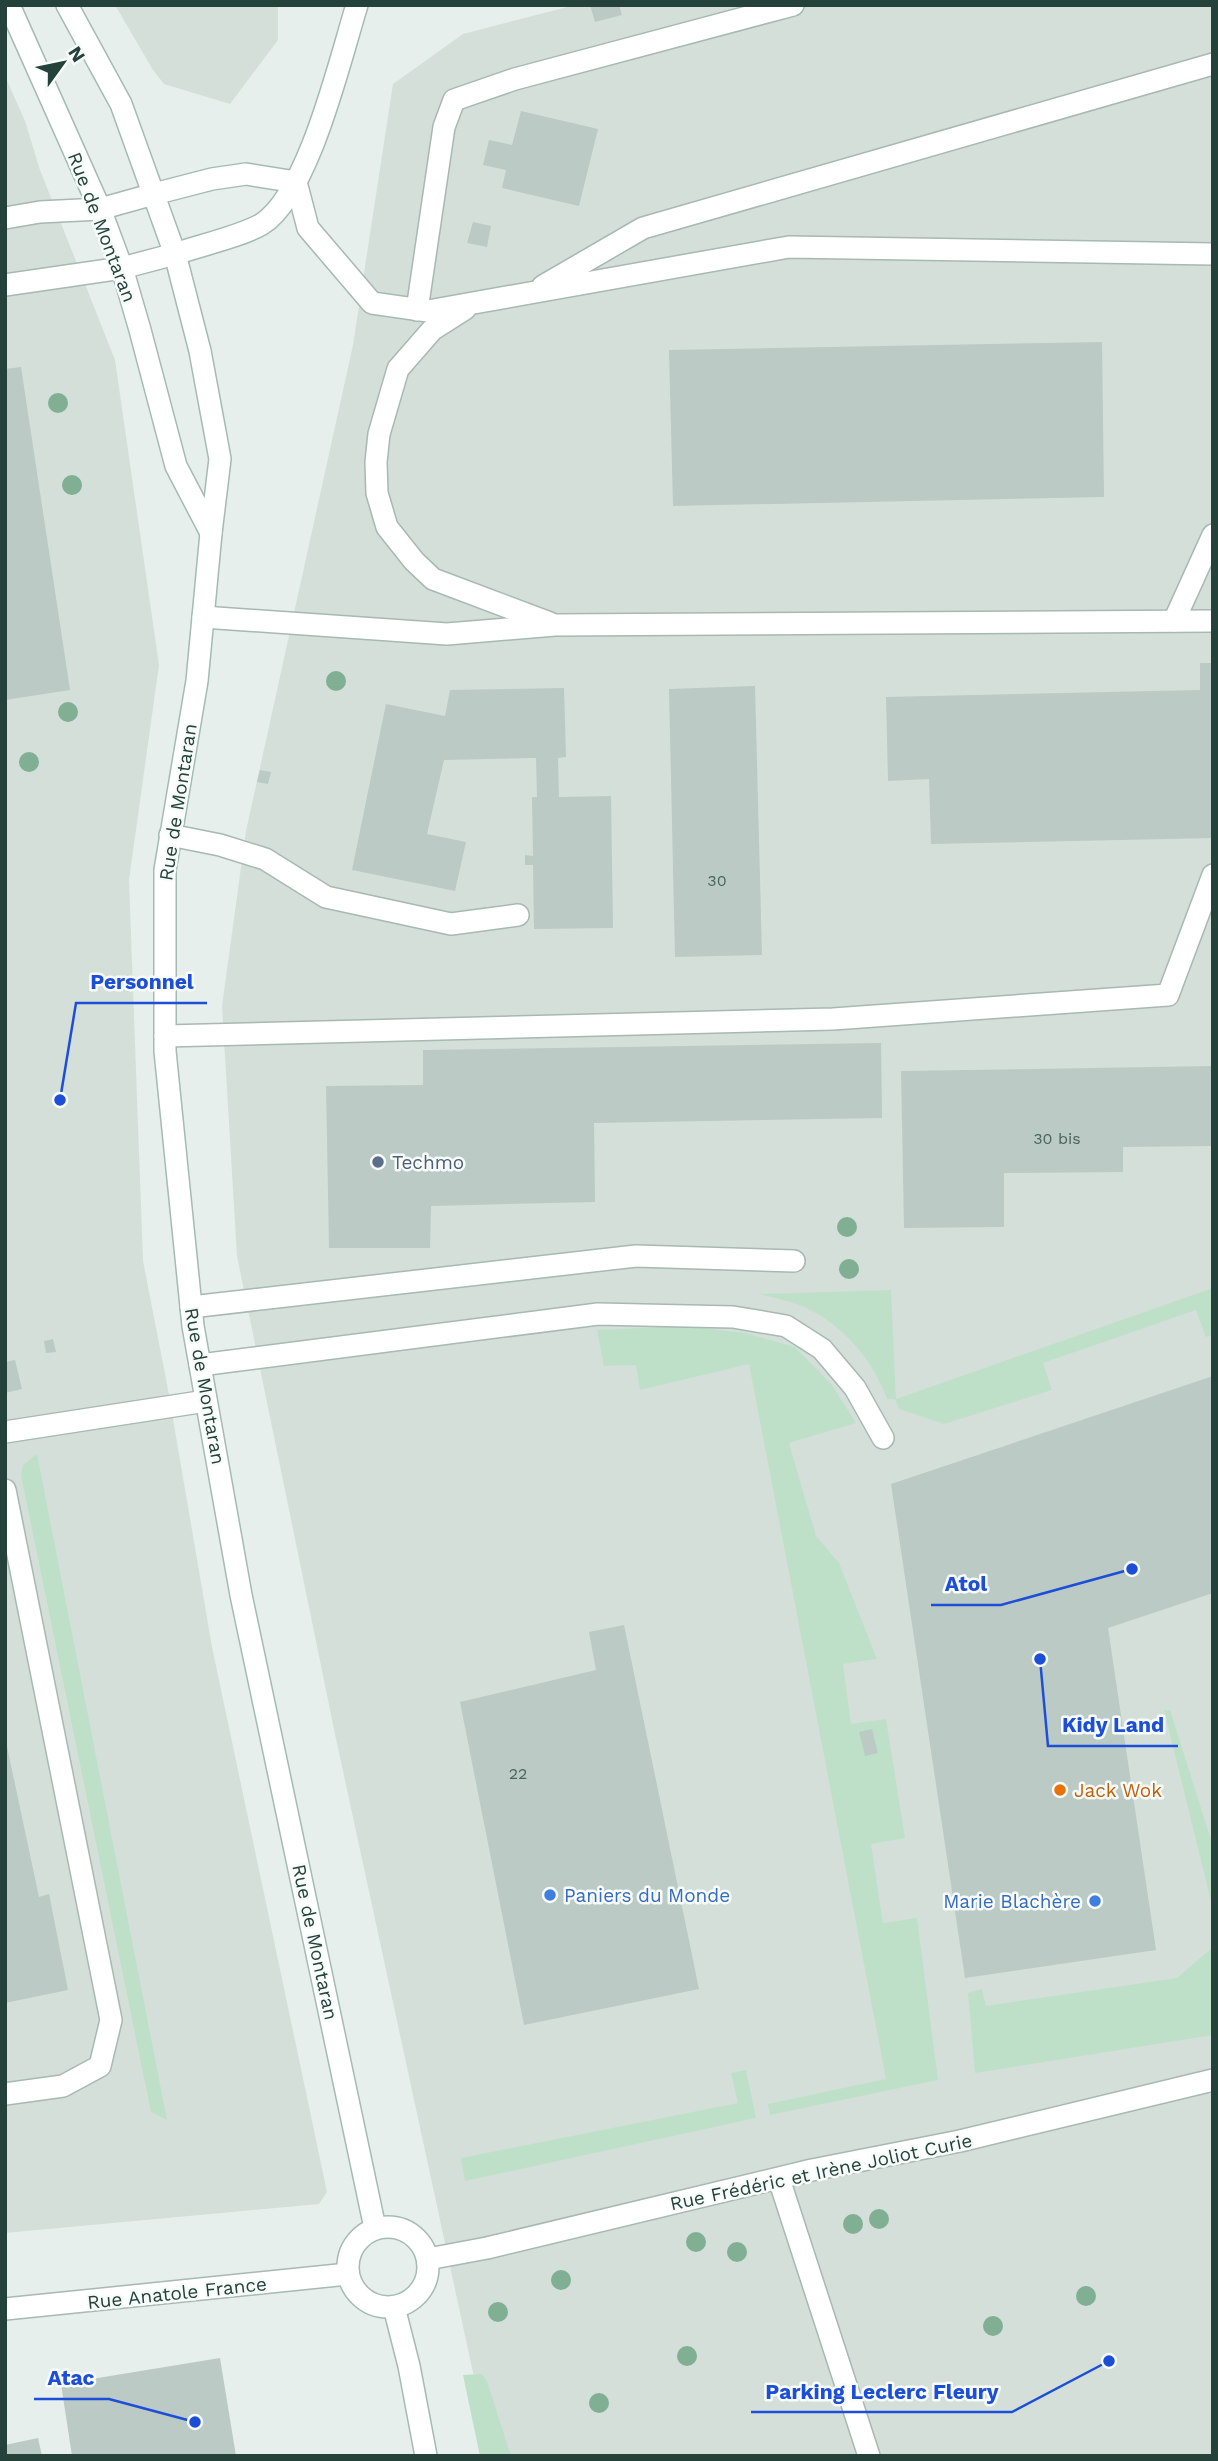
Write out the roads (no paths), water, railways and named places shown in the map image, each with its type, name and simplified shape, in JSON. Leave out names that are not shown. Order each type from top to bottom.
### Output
[{"type":"street","name":"Rue de Montaran","points":[[9,5],[100,209],[122,268],[176,466],[211,533]]},
{"type":"street","name":"Rue de Montaran","points":[[67,5],[121,104],[175,254],[200,351],[220,458],[197,681],[165,870],[165,1036],[191,1307],[206,1401],[242,1595],[375,2228]]},
{"type":"street","points":[[5,285],[122,268],[175,254],[261,224],[276,212],[296,182],[311,152],[357,5]]},
{"type":"street","points":[[417,310],[444,127],[454,100],[515,79],[793,5]]},
{"type":"street","points":[[530,293],[643,228],[1213,64]]},
{"type":"street","points":[[5,218],[40,212],[100,209],[212,179],[246,174],[296,182]]},
{"type":"street","points":[[296,182],[308,228],[372,303],[428,312],[789,247],[1213,254]]},
{"type":"street","points":[[472,304],[432,330],[398,369],[379,434],[377,493],[387,527],[414,561],[433,579],[555,625]]},
{"type":"street","points":[[1174,621],[1213,535]]},
{"type":"street","points":[[203,617],[447,634],[555,625],[1213,621]]},
{"type":"street","points":[[170,835],[220,845],[265,859],[326,897],[451,924],[519,915]]},
{"type":"street","points":[[165,1036],[833,1019],[1168,995],[1213,875]]},
{"type":"street","points":[[191,1307],[636,1256],[794,1261]]},
{"type":"street","points":[[200,1365],[598,1314],[733,1317],[786,1326],[822,1349],[855,1388],[883,1438]]},
{"type":"street","points":[[5,1432],[206,1401]]},
{"type":"street","points":[[5,1490],[111,2020],[100,2066],[63,2086],[5,2094]]},
{"type":"street","name":"Rue Frédéric et Irène Joliot Curie","points":[[428,2259],[488,2248],[779,2179],[960,2141],[1213,2080]]},
{"type":"street","points":[[779,2179],[869,2456]]},
{"type":"street","points":[[389,2225],[402,2228],[414,2236],[423,2246],[428,2259],[429,2272],[425,2285],[406,2303],[394,2307],[382,2307],[359,2296],[348,2274],[350,2251],[356,2241],[375,2228],[389,2225]]},
{"type":"street","name":"Rue Anatole France","points":[[5,2309],[348,2274]]},
{"type":"street","points":[[394,2307],[410,2367],[426,2456]]},
{"type":"place","name":"Personnel","points":[[60,1100]]},
{"type":"place","name":"Techmo","points":[[378,1162]]},
{"type":"place","name":"Atol","points":[[1132,1569]]},
{"type":"place","name":"Kidy Land","points":[[1040,1659]]},
{"type":"place","name":"Jack Wok","points":[[1060,1790]]},
{"type":"place","name":"Paniers du Monde","points":[[550,1895]]},
{"type":"place","name":"Marie Blachère","points":[[1095,1901]]},
{"type":"place","name":"Parking Leclerc Fleury","points":[[1109,2361]]},
{"type":"place","name":"Atac","points":[[195,2422]]}]
